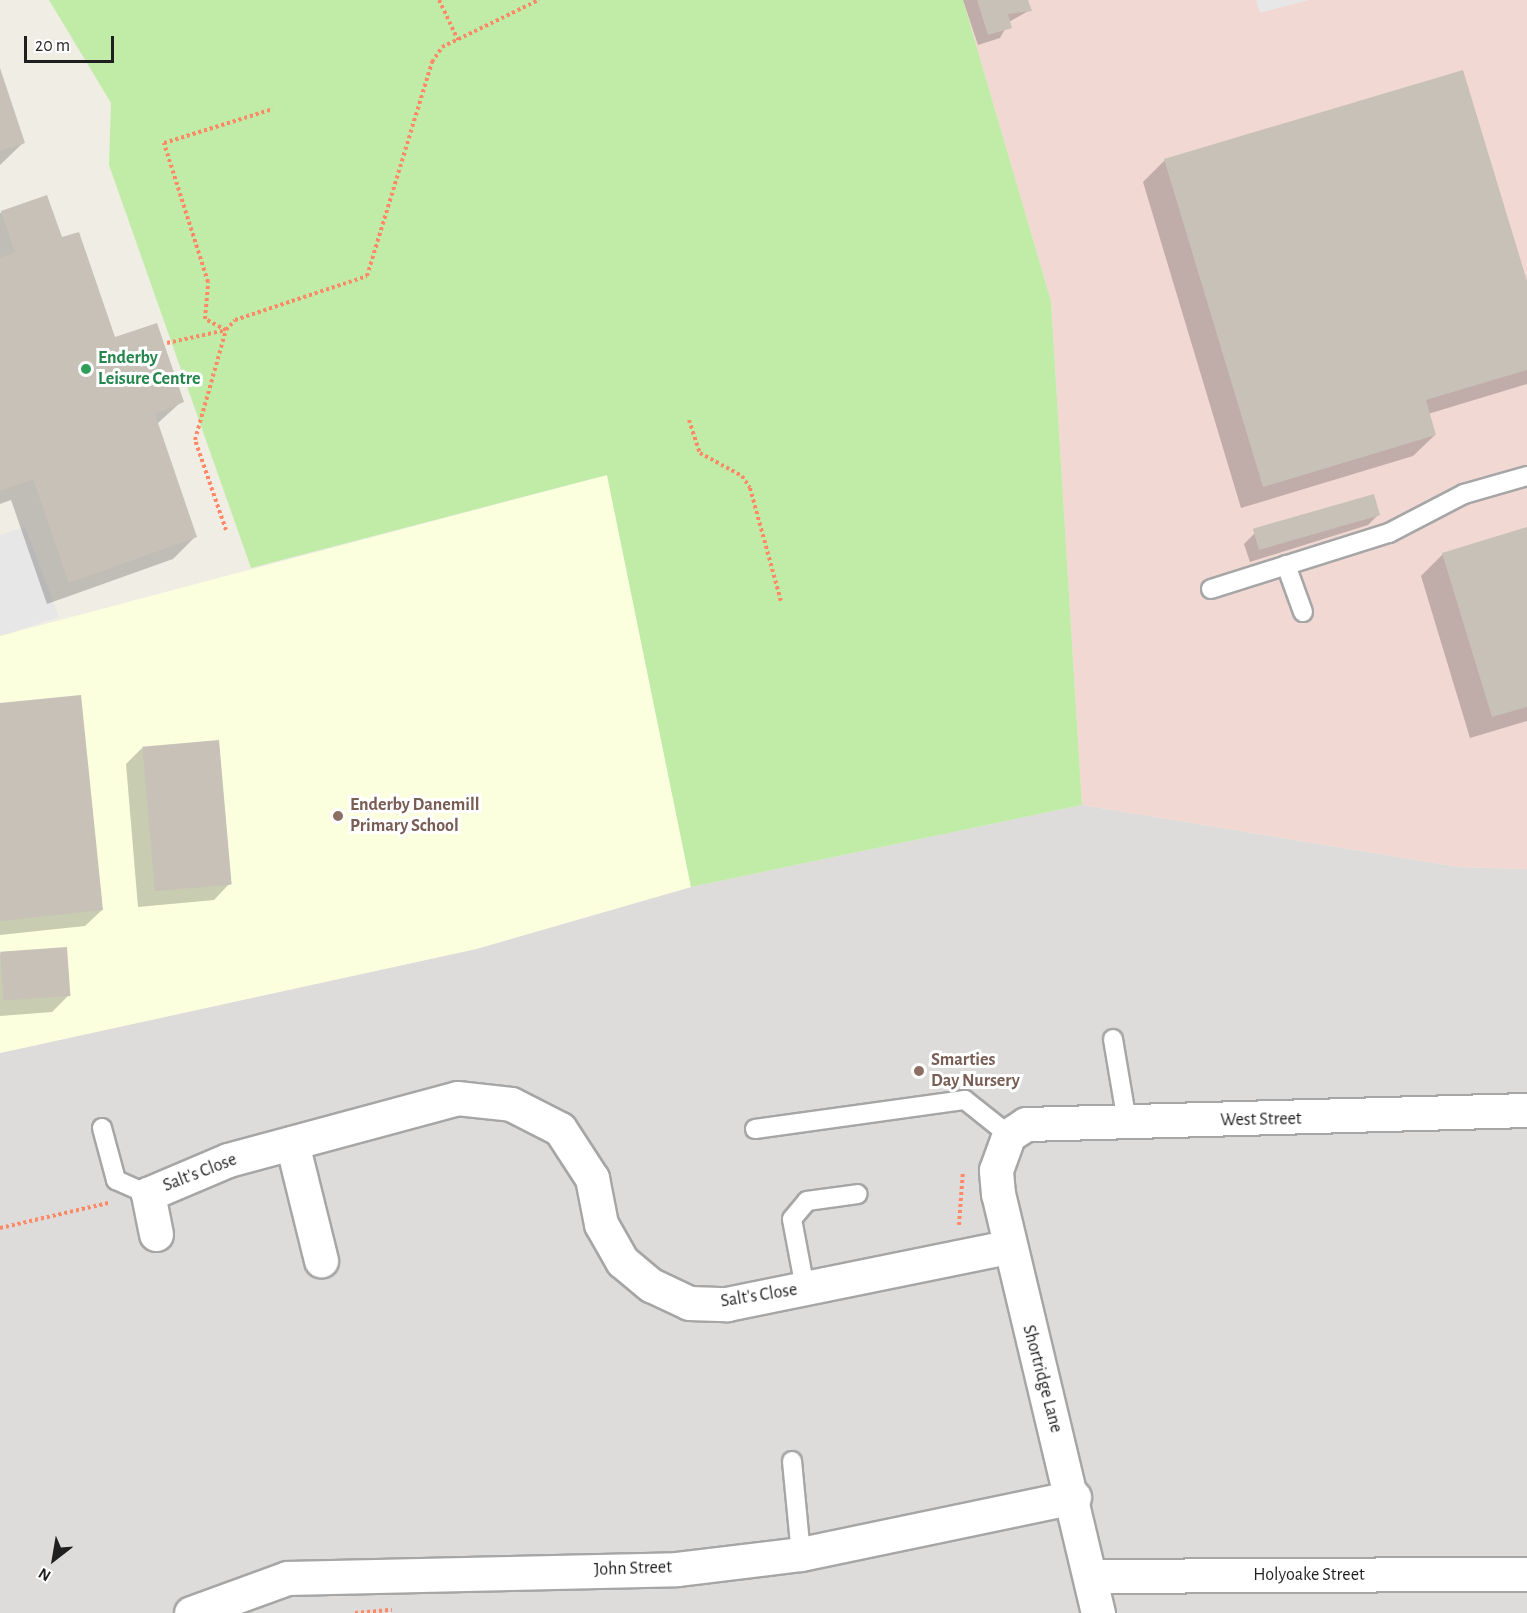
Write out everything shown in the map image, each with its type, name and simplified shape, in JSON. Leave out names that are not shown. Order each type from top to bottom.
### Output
[{"type":"street","name":"Salt's Close","points":[[156,1234],[148,1194],[228,1161],[457,1098],[511,1104],[560,1129],[592,1178],[601,1224],[622,1261],[651,1285],[689,1302],[727,1304],[805,1288],[966,1241],[1008,1247]]},
{"type":"street","name":"West Street","points":[[1006,1139],[1026,1124],[1527,1110]]},
{"type":"street","name":"Shortridge Lane","points":[[1006,1139],[996,1170],[1008,1247],[1074,1497],[1098,1613]]},
{"type":"street","points":[[292,1143],[321,1260]]},
{"type":"street","name":"John Street","points":[[191,1613],[287,1578],[677,1569],[801,1554],[1074,1497]]},
{"type":"street","name":"Holyoake Street","points":[[1090,1576],[1527,1574]]},
{"type":"lane","points":[[1211,589],[1389,532],[1464,494],[1527,476]]},
{"type":"lane","points":[[1286,565],[1303,612]]},
{"type":"lane","points":[[1113,1039],[1127,1122]]},
{"type":"lane","points":[[755,1129],[965,1100],[1006,1139]]},
{"type":"lane","points":[[102,1128],[116,1180],[148,1194]]},
{"type":"lane","points":[[805,1288],[792,1219],[807,1201],[858,1194]]},
{"type":"lane","points":[[792,1461],[801,1554]]},
{"type":"path","points":[[439,0],[458,40]]},
{"type":"path","points":[[226,530],[195,440],[226,330],[236,320],[367,276],[432,62],[442,47],[539,0]]},
{"type":"path","points":[[226,330],[205,319],[208,282],[164,143],[273,109]]},
{"type":"path","points":[[167,343],[226,330]]},
{"type":"path","points":[[689,420],[700,453],[742,476],[750,488],[781,601]]},
{"type":"path","points":[[965,1166],[963,1219],[966,1241]]},
{"type":"path","points":[[0,1228],[148,1194]]},
{"type":"path","points":[[963,1219],[966,1241]]},
{"type":"shaded area","points":[[963,0],[1527,0],[1527,869],[1459,867],[1082,805],[1051,301]]},
{"type":"shaded area","points":[[1256,0],[1309,0],[1260,13]]},
{"type":"shaded area","name":"Enderby Danemill Primary School","points":[[607,475],[691,887],[476,949],[0,1053],[0,636]]},
{"type":"shaded area","points":[[25,527],[59,617],[0,636],[0,535]]},
{"type":"shaded area","points":[[1082,805],[1459,867],[1527,869],[1527,1613],[0,1613],[0,1053],[476,949],[691,887]]},
{"type":"green space","points":[[49,0],[963,0],[1051,301],[1082,805],[691,887],[607,475],[251,568],[109,165],[111,103]]},
{"type":"building","points":[[977,0],[1028,0],[1032,11],[1008,14],[1012,28],[988,35]]},
{"type":"building","points":[[0,68],[25,143],[0,151]]},
{"type":"building","points":[[1463,70],[1527,281],[1527,370],[1426,400],[1436,435],[1263,487],[1164,159]]},
{"type":"building","name":"Enderby Leisure Centre","points":[[47,195],[62,237],[79,232],[115,337],[157,323],[184,402],[155,414],[197,537],[69,583],[33,479],[0,491],[0,258],[15,252],[1,211]]},
{"type":"building","points":[[1374,494],[1380,515],[1259,550],[1253,529]]},
{"type":"building","points":[[1527,527],[1527,707],[1492,717],[1442,553]]},
{"type":"building","points":[[81,695],[103,910],[0,921],[0,703]]},
{"type":"building","points":[[219,740],[232,884],[155,891],[142,747]]},
{"type":"building","points":[[67,947],[70,996],[4,1001],[0,952]]},
{"type":"place","name":"Enderby Leisure Centre","points":[[86,369]]},
{"type":"place","name":"Enderby Danemill Primary School","points":[[338,816]]},
{"type":"place","name":"Smarties Day Nursery","points":[[919,1071]]}]
